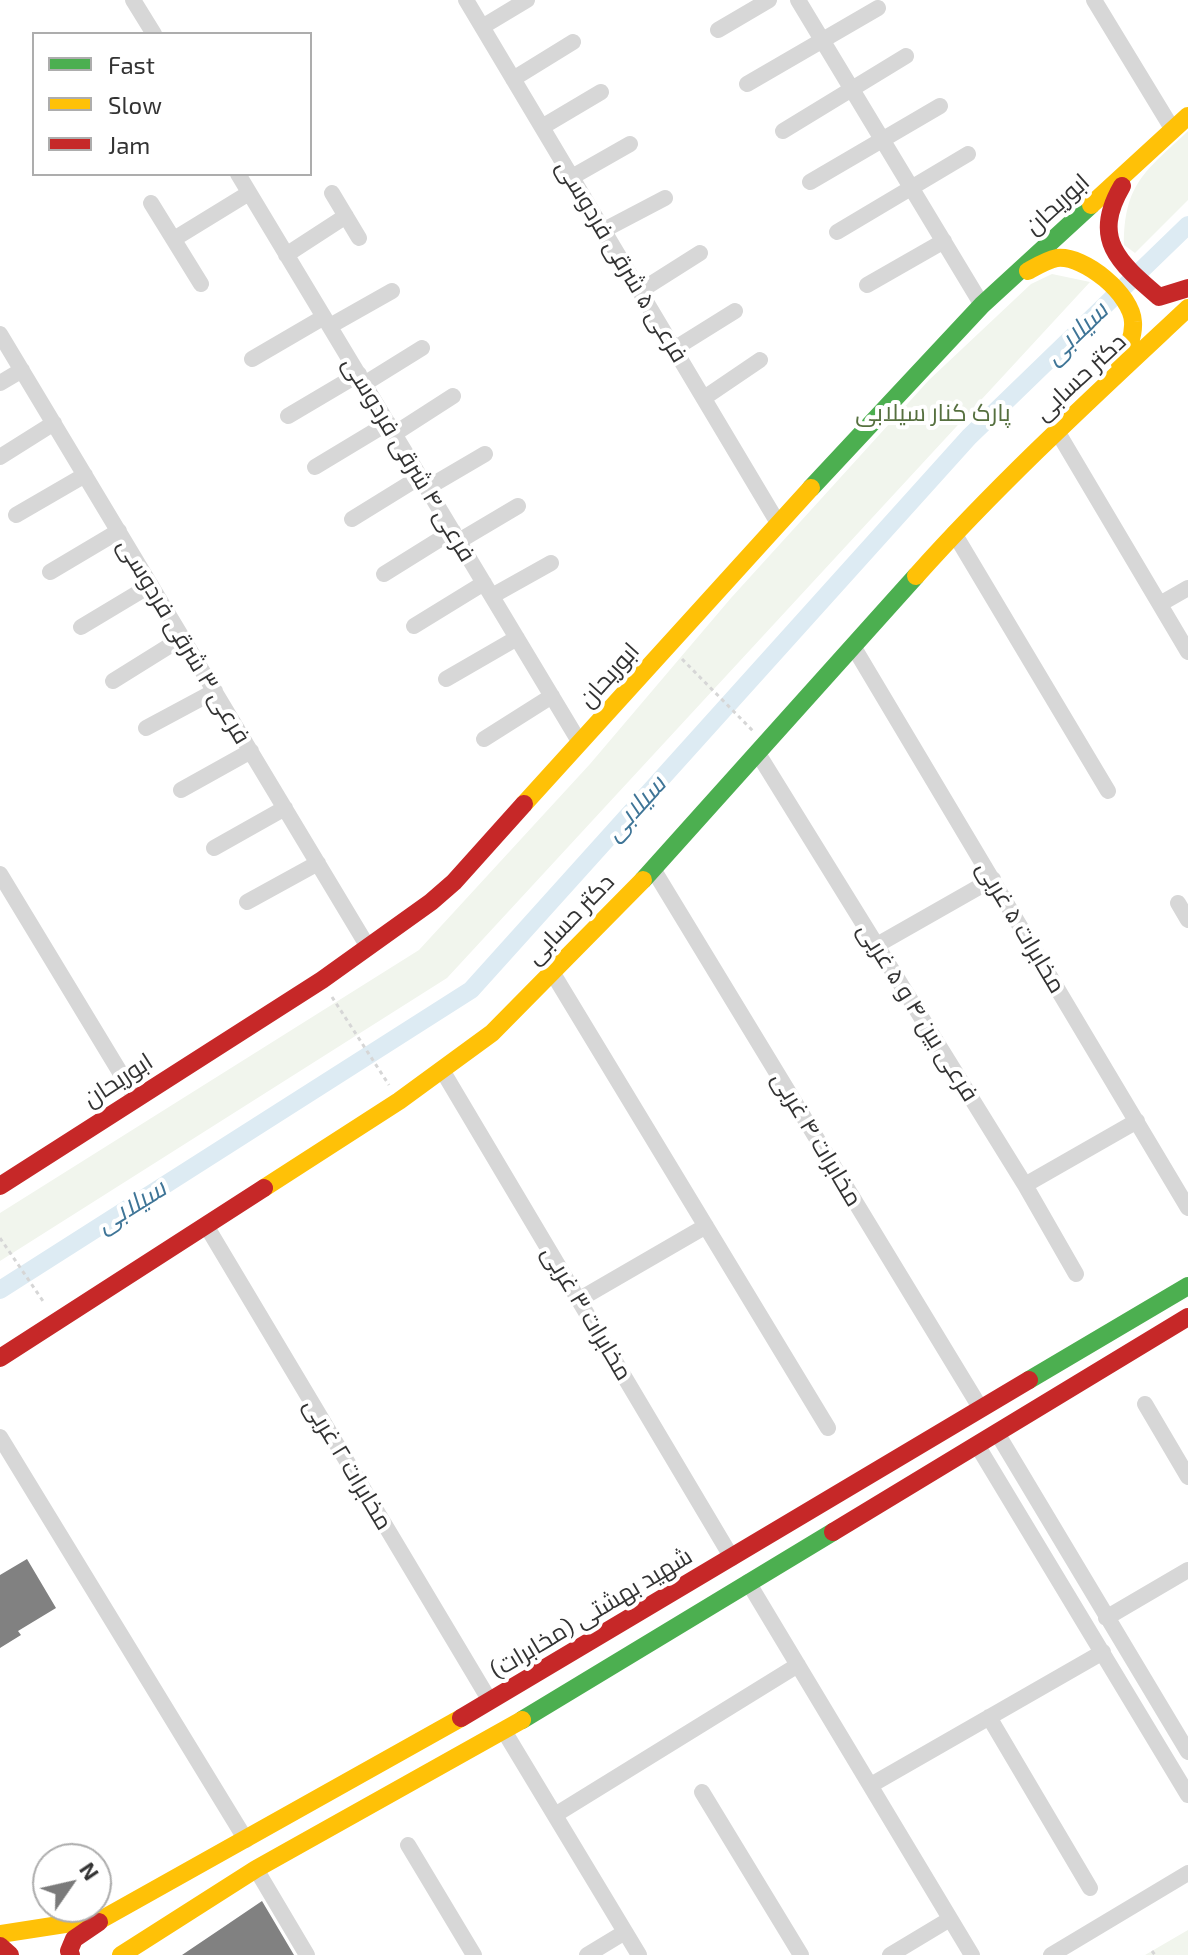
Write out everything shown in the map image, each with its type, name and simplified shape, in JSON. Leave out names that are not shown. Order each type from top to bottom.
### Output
[{"type":"main road","name":"ابوریحان","points":[[0,1186],[322,980],[454,882],[778,523],[982,305],[1188,116]]},
{"type":"main road","points":[[1131,170],[1109,210],[1107,226],[1112,246],[1159,297],[1188,288]]},
{"type":"main road","points":[[1011,278],[1056,258],[1072,259],[1089,266],[1130,307],[1134,321],[1130,346],[1109,383]]},
{"type":"main road","name":"دکتر حسابی","points":[[0,1358],[399,1101],[492,1033],[653,869],[954,533],[1188,308]]},
{"type":"main road","name":"شهید بهشتی (مخابرات)","points":[[112,1914],[490,1701],[1188,1286]]},
{"type":"main road","points":[[121,1955],[256,1869],[504,1731],[1188,1317]]},
{"type":"main road","name":"شهید بهشتی (مخابرات)","points":[[0,1934],[72,1923]]},
{"type":"main road","points":[[71,1955],[69,1951],[74,1939],[95,1923]]},
{"type":"main road","points":[[0,1946],[10,1955]]},
{"type":"street","points":[[133,0],[153,32]]},
{"type":"street","name":"فرعی ۵ شرقی فردوسی","points":[[466,0],[778,523]]},
{"type":"street","points":[[482,27],[527,0]]},
{"type":"street","points":[[718,30],[769,0]]},
{"type":"street","points":[[798,0],[982,305]]},
{"type":"street","points":[[1094,0],[1173,130]]},
{"type":"street","points":[[747,84],[878,8]]},
{"type":"street","points":[[513,79],[573,42]]},
{"type":"street","points":[[783,131],[906,56]]},
{"type":"street","points":[[542,127],[601,92]]},
{"type":"street","points":[[810,182],[940,106]]},
{"type":"street","points":[[572,177],[630,144]]},
{"type":"street","points":[[837,232],[968,154]]},
{"type":"street","name":"فرعی ۴ شرقی فردوسی","points":[[239,176],[580,743]]},
{"type":"street","points":[[174,239],[249,193]]},
{"type":"street","points":[[332,193],[359,238]]},
{"type":"street","points":[[604,230],[665,198]]},
{"type":"street","points":[[151,203],[201,284]]},
{"type":"street","points":[[286,255],[346,216]]},
{"type":"street","points":[[867,285],[944,241]]},
{"type":"street","points":[[640,291],[700,253]]},
{"type":"street","points":[[252,359],[392,291]]},
{"type":"street","points":[[674,349],[735,311]]},
{"type":"street","name":"فرعی ۳ شرقی فردوسی","points":[[0,334],[368,947]]},
{"type":"street","points":[[288,416],[422,348]]},
{"type":"street","points":[[704,398],[760,360]]},
{"type":"street","points":[[0,383],[22,370]]},
{"type":"street","points":[[315,467],[453,396]]},
{"type":"street","points":[[0,457],[54,423]]},
{"type":"street","points":[[1057,431],[1188,652]]},
{"type":"street","points":[[352,519],[485,454]]},
{"type":"street","points":[[16,515],[85,475]]},
{"type":"street","points":[[384,574],[518,506]]},
{"type":"street","points":[[50,572],[119,531]]},
{"type":"street","points":[[954,533],[1108,791]]},
{"type":"street","points":[[414,626],[551,563]]},
{"type":"street","points":[[81,627],[151,585]]},
{"type":"street","points":[[1160,604],[1188,588]]},
{"type":"street","points":[[113,681],[182,638]]},
{"type":"street","points":[[446,679],[517,638]]},
{"type":"street","name":"مخابرات ۵ غربی","points":[[853,646],[1188,1208]]},
{"type":"street","points":[[146,728],[215,691]]},
{"type":"street","points":[[484,739],[552,696]]},
{"type":"street","name":"فرعی بین ۴ و ۵ غربی","points":[[761,748],[1076,1274]]},
{"type":"street","points":[[181,790],[251,751]]},
{"type":"street","points":[[214,848],[285,808]]},
{"type":"street","points":[[247,902],[318,863]]},
{"type":"street","name":"مخابرات ۴ غربی","points":[[653,869],[981,1409]]},
{"type":"street","points":[[0,874],[135,1097]]},
{"type":"street","points":[[877,945],[993,879]]},
{"type":"street","points":[[1178,903],[1188,920]]},
{"type":"street","points":[[552,972],[828,1428]]},
{"type":"street","name":"مخابرات ۳ غربی","points":[[442,1070],[732,1558]]},
{"type":"street","points":[[1025,1185],[1137,1121]]},
{"type":"street","points":[[580,1299],[706,1226]]},
{"type":"street","name":"مخابرات ۲ غربی","points":[[207,1227],[490,1701]]},
{"type":"street","points":[[1145,1404],[1188,1477]]},
{"type":"street","points":[[997,1433],[1188,1752]]},
{"type":"street","points":[[0,1437],[246,1840]]},
{"type":"street","points":[[977,1445],[1188,1795]]},
{"type":"street","points":[[1106,1618],[1188,1570]]},
{"type":"street","points":[[748,1582],[972,1955]]},
{"type":"street","points":[[871,1785],[1103,1652]]},
{"type":"street","points":[[555,1815],[798,1665]]},
{"type":"street","points":[[989,1717],[1090,1888]]},
{"type":"street","points":[[504,1731],[639,1955]]},
{"type":"street","points":[[702,1792],[801,1955]]},
{"type":"street","points":[[408,1845],[474,1955]]},
{"type":"street","points":[[256,1869],[307,1955]]},
{"type":"street","points":[[1051,1955],[1188,1873]]},
{"type":"street","points":[[890,1955],[950,1919]]},
{"type":"street","points":[[587,1955],[625,1932]]},
{"type":"path","points":[[668,645],[761,748]]},
{"type":"path","points":[[322,980],[399,1101]]},
{"type":"path","points":[[0,1238],[57,1322]]},
{"type":"green space","points":[[1188,131],[1188,200],[1135,253],[1124,245],[1125,224],[1133,192],[1149,168]]},
{"type":"green space","name":"پارک کنار سیلابی","points":[[1052,274],[1090,282],[447,978],[0,1261],[0,1213],[419,950],[590,764],[731,598],[929,380],[1031,284]]},
{"type":"green space","points":[[1188,1930],[1188,1955],[1145,1955]]},
{"type":"building","points":[[27,1559],[56,1608],[18,1631],[21,1635],[0,1648],[0,1575]]},
{"type":"building","points":[[262,1901],[294,1955],[182,1955],[228,1924]]},
{"type":"waterway","name":"سیلابی","points":[[0,1290],[471,990],[969,437],[1188,225]]},
{"type":"traffic: fast","points":[[811,488],[982,305],[1091,205]]},
{"type":"traffic: fast","points":[[643,880],[916,576]]},
{"type":"traffic: fast","points":[[1029,1380],[1188,1286]]},
{"type":"traffic: fast","points":[[522,1720],[833,1532]]},
{"type":"traffic: slow","points":[[1091,205],[1188,116]]},
{"type":"traffic: slow","points":[[1028,271],[1053,259],[1068,259],[1093,270],[1116,289],[1131,311],[1133,322],[1131,338],[1120,364]]},
{"type":"traffic: slow","points":[[916,576],[1015,472],[1188,308]]},
{"type":"traffic: slow","points":[[524,804],[811,488]]},
{"type":"traffic: slow","points":[[264,1188],[399,1101],[492,1033],[643,880]]},
{"type":"traffic: slow","points":[[0,1934],[104,1918],[461,1718]]},
{"type":"traffic: slow","points":[[121,1955],[256,1869],[522,1720]]},
{"type":"traffic: jam","points":[[1122,186],[1109,221],[1109,235],[1121,260],[1159,297],[1188,288]]},
{"type":"traffic: jam","points":[[0,1186],[322,980],[431,902],[454,882],[524,804]]},
{"type":"traffic: jam","points":[[0,1358],[264,1188]]},
{"type":"traffic: jam","points":[[833,1532],[1188,1317]]},
{"type":"traffic: jam","points":[[461,1718],[1029,1380]]},
{"type":"traffic: jam","points":[[71,1955],[69,1951],[74,1939],[98,1923]]},
{"type":"traffic: jam","points":[[0,1946],[10,1955]]}]
